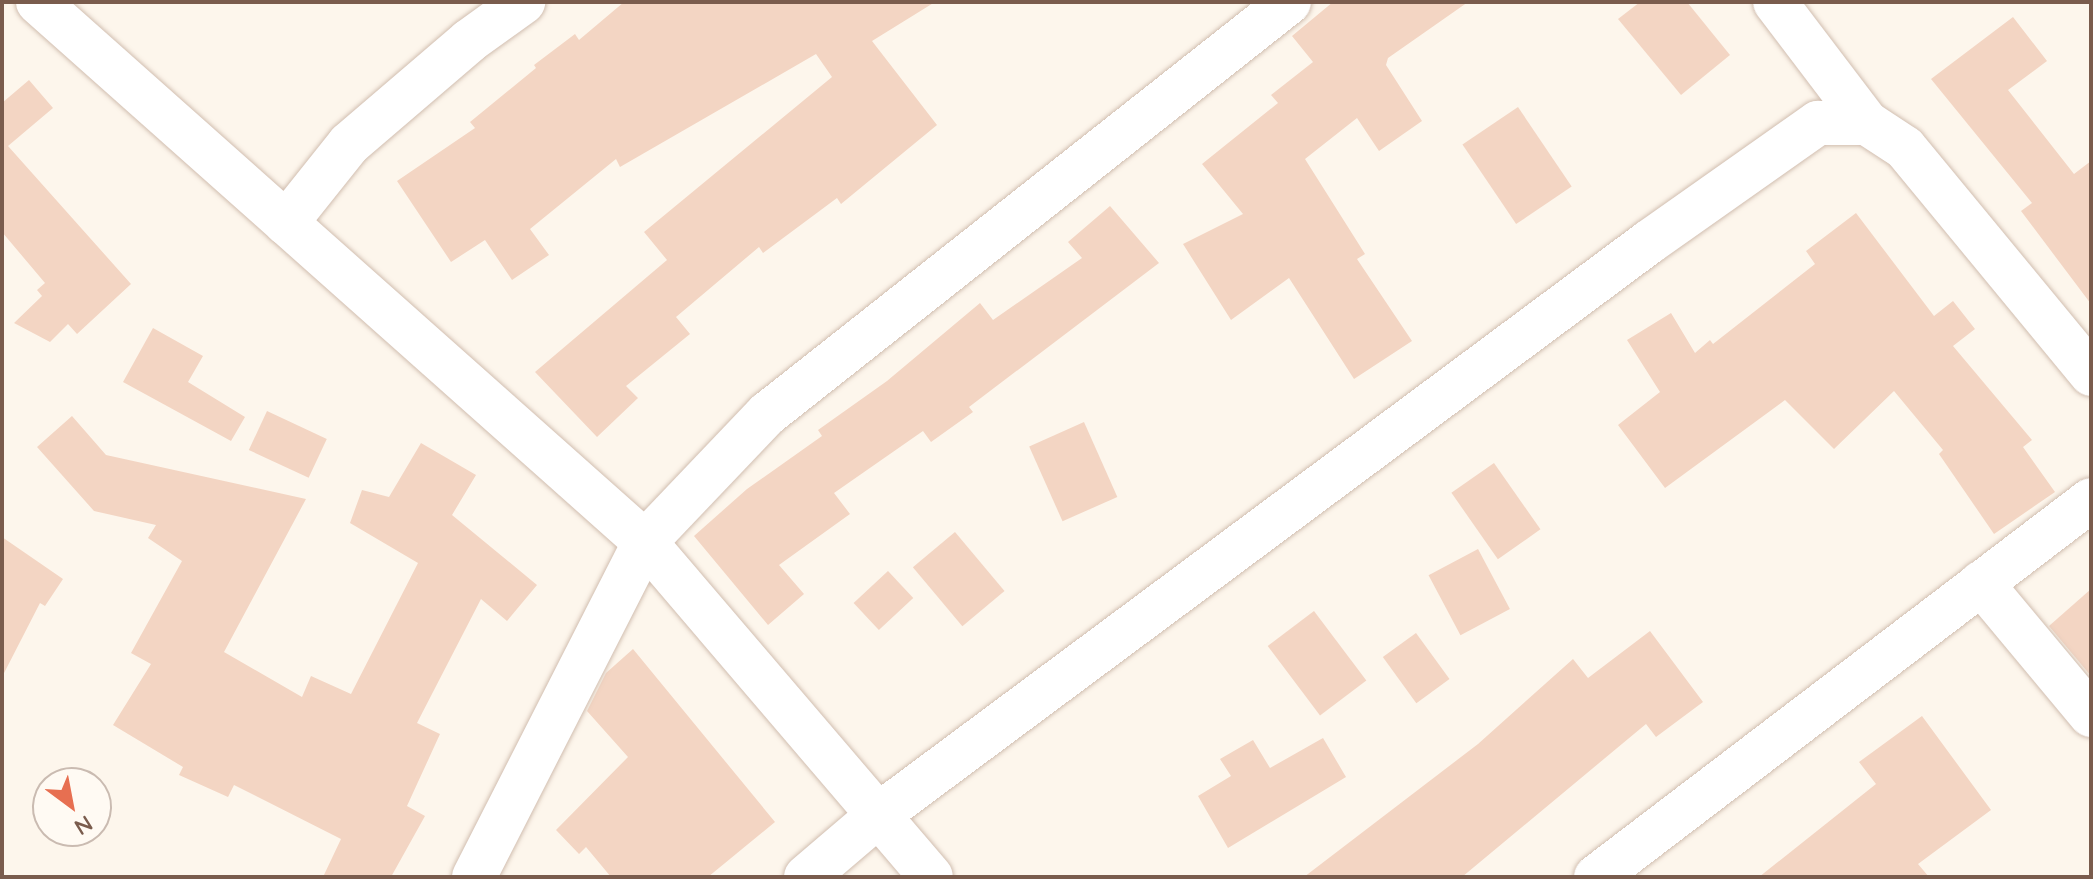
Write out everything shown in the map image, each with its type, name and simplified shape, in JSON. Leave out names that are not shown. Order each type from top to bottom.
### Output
[{"type":"street","points":[[38,2],[645,542],[881,813],[931,877]]},
{"type":"street","points":[[286,223],[349,144],[469,41],[523,2]]},
{"type":"street","points":[[474,877],[645,542],[767,414],[1289,2]]},
{"type":"street","points":[[1775,2],[1867,123],[1905,148],[2091,374]]},
{"type":"street","points":[[806,877],[881,813],[1649,242],[1818,123],[1867,123]]},
{"type":"street","points":[[1596,877],[2091,500]]},
{"type":"street","points":[[1981,583],[2091,715]]},
{"type":"building","points":[[624,2],[935,2],[872,41],[937,125],[841,204],[837,198],[763,253],[759,247],[676,317],[690,334],[626,386],[638,398],[597,437],[535,372],[667,260],[644,232],[832,77],[816,54],[620,167],[616,159],[530,229],[549,255],[512,280],[485,240],[451,262],[397,181],[475,128],[470,122],[536,68],[534,65],[575,34],[579,40]]},
{"type":"building","points":[[1333,2],[1468,2],[1388,58],[1386,65],[1422,121],[1379,151],[1357,118],[1305,159],[1365,254],[1357,259],[1412,341],[1354,379],[1289,278],[1231,320],[1183,244],[1243,214],[1202,164],[1278,103],[1271,95],[1313,62],[1292,36]]},
{"type":"building","points":[[1640,2],[1687,2],[1730,55],[1681,95],[1618,19]]},
{"type":"building","points":[[2013,17],[2047,61],[2008,90],[2074,174],[2091,161],[2091,304],[2021,211],[2032,203],[1931,79]]},
{"type":"building","points":[[29,80],[53,108],[8,146],[131,284],[77,334],[68,324],[50,342],[14,323],[42,296],[37,290],[45,283],[2,232],[2,103]]},
{"type":"building","points":[[1518,107],[1572,187],[1516,224],[1462,144]]},
{"type":"building","points":[[1110,206],[1159,263],[969,407],[973,412],[931,442],[923,431],[834,493],[850,514],[779,565],[804,594],[768,625],[694,536],[747,489],[822,436],[818,430],[887,381],[980,303],[993,320],[1082,258],[1068,242]]},
{"type":"building","points":[[1856,213],[1934,316],[1953,301],[1975,329],[1953,346],[2032,440],[2023,447],[2055,492],[1994,534],[1939,454],[1943,450],[1894,391],[1834,449],[1785,400],[1665,488],[1618,425],[1660,392],[1627,340],[1671,313],[1695,353],[1710,340],[1713,344],[1815,264],[1806,251]]},
{"type":"building","points":[[153,328],[203,356],[188,382],[245,417],[231,441],[123,382]]},
{"type":"building","points":[[267,411],[327,439],[309,478],[249,450]]},
{"type":"building","points":[[72,416],[106,455],[306,499],[224,652],[302,697],[311,676],[351,694],[418,563],[350,523],[362,490],[389,497],[421,443],[476,475],[452,515],[537,585],[507,621],[481,599],[417,723],[440,734],[407,806],[425,816],[391,877],[323,877],[341,839],[234,785],[228,797],[179,775],[183,767],[113,725],[151,664],[131,653],[182,561],[148,538],[156,525],[94,511],[37,447]]},
{"type":"building","points":[[1084,422],[1117,497],[1063,521],[1029,446]]},
{"type":"building","points":[[1494,463],[1540,529],[1498,559],[1451,493]]},
{"type":"building","points":[[955,532],[1004,591],[962,626],[913,567]]},
{"type":"building","points":[[2,537],[63,579],[45,606],[40,603],[2,677]]},
{"type":"building","points":[[1478,549],[1510,609],[1460,635],[1429,575]]},
{"type":"building","points":[[888,571],[913,598],[879,630],[854,603]]},
{"type":"building","points":[[2091,589],[2091,676],[2049,626]]},
{"type":"building","points":[[1314,611],[1366,680],[1320,715],[1268,646]]},
{"type":"building","points":[[1650,631],[1703,702],[1656,737],[1646,724],[1462,877],[1304,877],[1478,744],[1573,659],[1588,678]]},
{"type":"building","points":[[1416,633],[1450,679],[1416,703],[1383,657]]},
{"type":"building","points":[[633,649],[775,822],[708,877],[611,877],[586,847],[579,854],[556,830],[628,757],[587,711],[606,673]]},
{"type":"building","points":[[1922,716],[1991,810],[1918,864],[1929,877],[1759,877],[1876,784],[1859,762]]},
{"type":"building","points":[[1323,738],[1346,777],[1228,848],[1198,796],[1231,776],[1220,759],[1253,740],[1270,768]]}]
